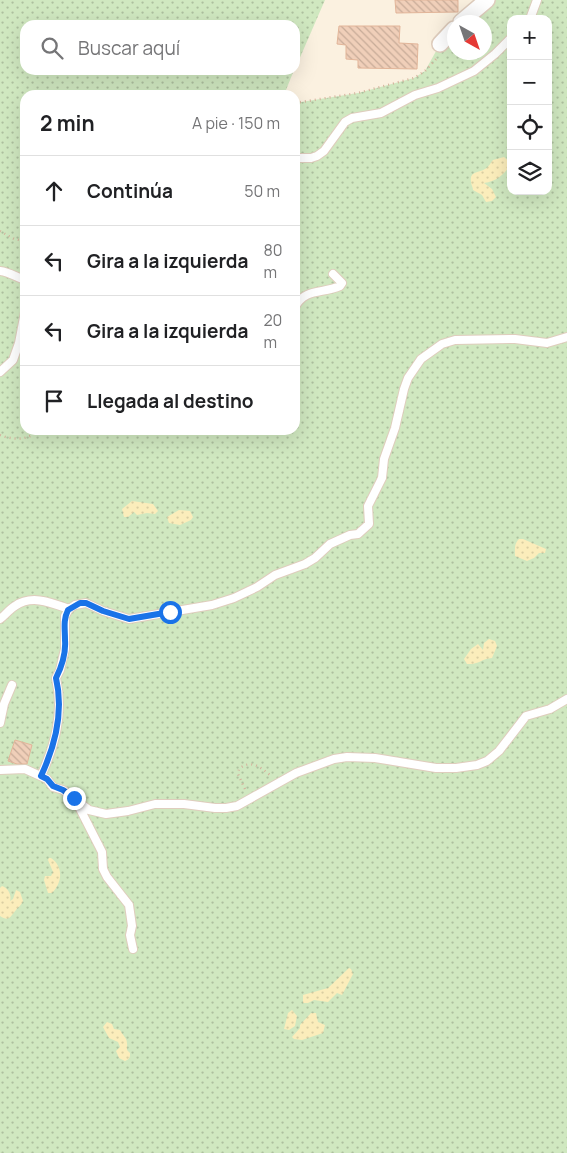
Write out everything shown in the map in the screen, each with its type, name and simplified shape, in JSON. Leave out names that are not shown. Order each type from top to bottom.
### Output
[{"type":"street","points":[[469,15],[487,0]]},
{"type":"street","points":[[440,44],[447,36]]},
{"type":"lane","points":[[531,15],[537,0]]},
{"type":"lane","points":[[300,158],[311,158],[324,151],[345,122],[352,118],[381,113],[415,95],[438,88],[474,71],[507,42]]},
{"type":"lane","points":[[0,270],[20,279]]},
{"type":"lane","points":[[300,299],[307,294],[340,286],[342,284],[333,274]]},
{"type":"lane","points":[[41,776],[57,729],[59,717],[59,691],[56,678],[65,650],[64,622],[68,610],[80,603],[86,603],[103,611],[129,619],[196,609],[234,598],[257,587],[275,574],[315,558],[330,544],[358,534],[369,524],[368,506],[382,478],[384,459],[395,428],[404,389],[408,378],[421,359],[442,344],[455,340],[515,339],[547,344],[567,337]]},
{"type":"lane","points":[[0,372],[13,360],[20,338]]},
{"type":"lane","points":[[0,619],[16,605],[30,600],[48,601],[68,610]]},
{"type":"lane","points":[[0,723],[4,704],[12,685]]},
{"type":"lane","points":[[0,770],[25,770],[41,776],[89,810],[106,814],[128,811],[154,804],[184,804],[226,808],[238,806],[313,765],[347,757],[375,758],[436,768],[477,765],[487,761],[499,751],[526,716],[550,709],[567,699]]},
{"type":"lane","points":[[75,800],[102,852],[103,869],[107,877],[129,905],[132,926],[130,934],[133,949]]},
{"type":"path","points":[[300,102],[358,92],[414,78],[433,63],[438,56],[440,44]]},
{"type":"path","points":[[0,231],[14,239],[20,240]]},
{"type":"path","points":[[0,435],[11,439],[34,435]]},
{"type":"path","points":[[250,799],[238,774],[239,769],[243,766],[251,764],[258,766],[272,777],[288,777]]},
{"type":"green space","points":[[0,0],[325,0],[300,58],[300,20],[20,20],[20,75],[292,75],[286,90],[20,90],[20,435],[300,435],[300,102],[358,93],[414,78],[425,71],[440,44],[447,36],[447,60],[492,60],[492,15],[469,15],[487,0],[567,0],[567,1153],[0,1153]]},
{"type":"sand","points":[[504,157],[507,160],[507,170],[500,177],[484,183],[492,189],[496,197],[492,201],[486,202],[482,195],[473,190],[471,178],[473,174],[486,168],[493,160]]},
{"type":"sand","points":[[132,501],[153,504],[158,511],[155,514],[137,515],[134,512],[128,517],[124,517],[122,509]]},
{"type":"sand","points":[[179,510],[190,511],[193,517],[191,520],[180,525],[169,523],[167,517]]},
{"type":"sand","points":[[519,539],[546,549],[545,553],[539,553],[527,561],[515,556],[515,549]]},
{"type":"sand","points":[[489,639],[495,641],[497,646],[492,658],[474,664],[467,664],[464,659],[471,649],[478,644],[483,650],[484,643]]},
{"type":"sand","points":[[49,858],[55,862],[60,870],[60,880],[52,893],[48,893],[44,880],[45,876],[51,876],[53,872],[48,860]]},
{"type":"sand","points":[[2,886],[9,892],[10,901],[13,899],[16,890],[20,892],[23,901],[11,917],[7,919],[0,916],[0,888]]},
{"type":"sand","points":[[349,968],[353,974],[342,995],[337,993],[328,1002],[314,1000],[303,1003],[303,995],[328,988]]},
{"type":"sand","points":[[292,1010],[297,1016],[295,1026],[289,1030],[284,1029],[288,1013]]},
{"type":"sand","points":[[311,1013],[316,1013],[318,1022],[325,1025],[323,1033],[302,1040],[294,1039],[292,1037]]},
{"type":"sand","points":[[107,1022],[112,1024],[114,1029],[120,1030],[126,1038],[127,1050],[130,1053],[129,1058],[125,1061],[119,1058],[116,1051],[120,1047],[118,1042],[109,1038],[103,1027]]},
{"type":"building","points":[[395,0],[458,0],[458,12],[396,13]]},
{"type":"building","points":[[339,26],[400,26],[399,43],[418,44],[417,69],[358,68],[358,60],[346,59],[346,45],[337,44]]},
{"type":"building","points":[[15,740],[32,745],[27,764],[17,764],[8,761]]},
{"type":"route","points":[[74,798],[53,786],[47,779],[41,776],[57,729],[59,717],[59,691],[56,678],[65,650],[64,622],[68,610],[80,603],[86,603],[92,604],[110,614],[116,614],[122,618],[129,619],[170,612]]}]
